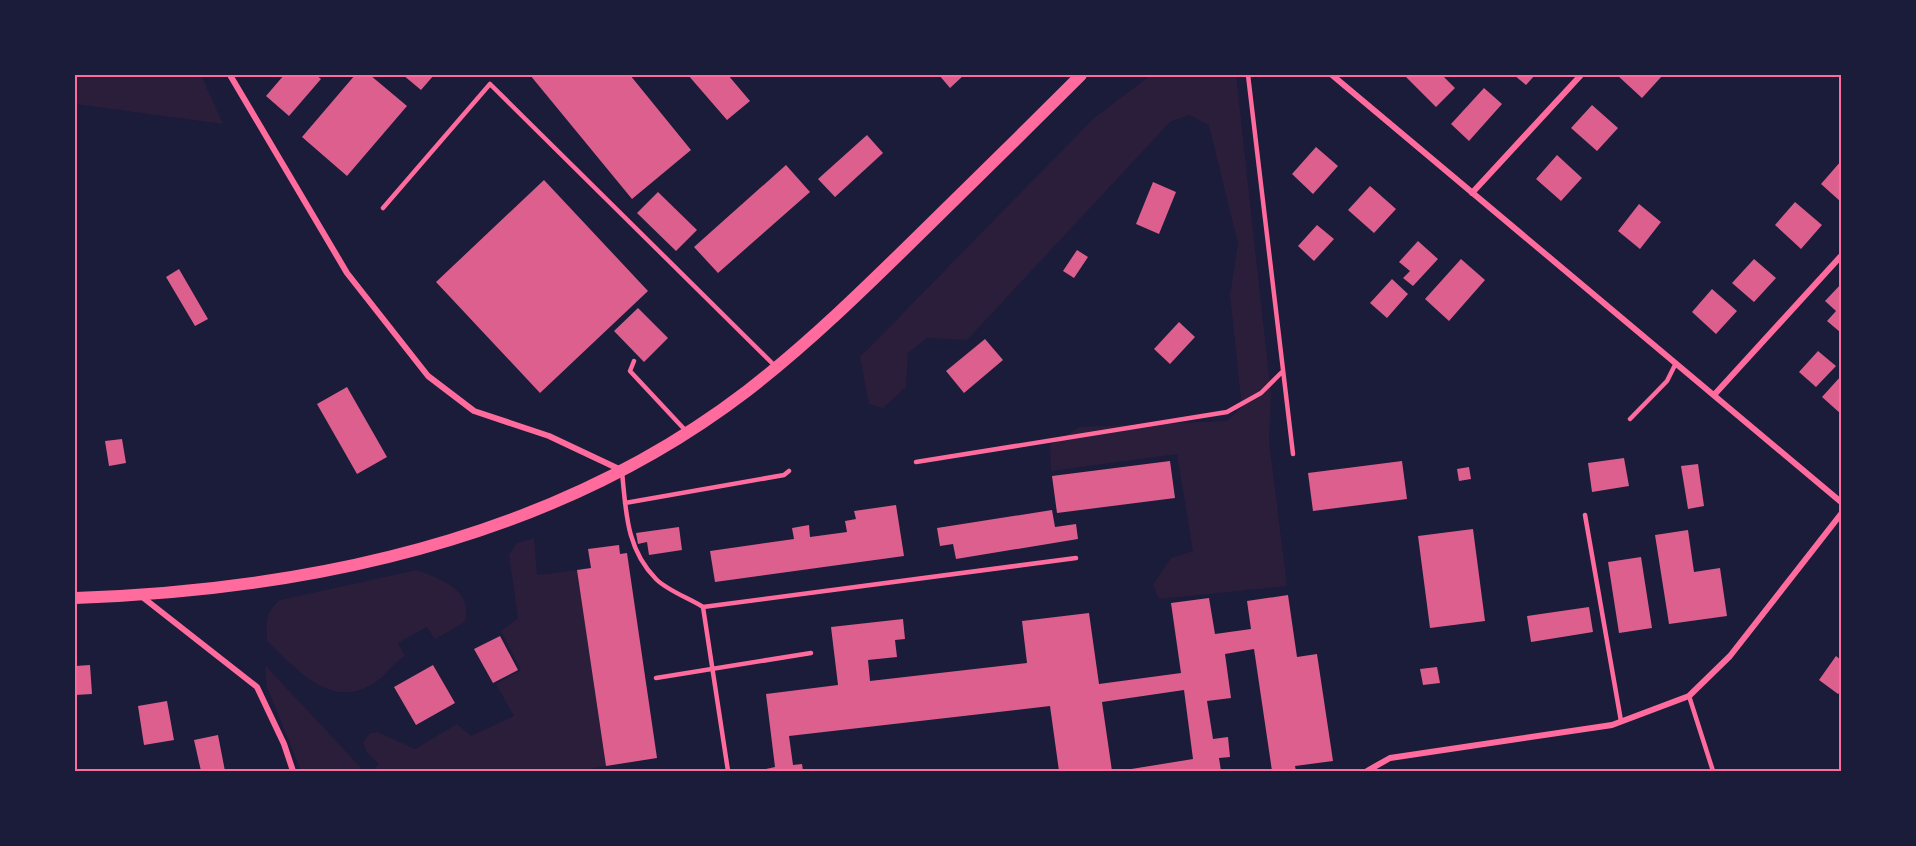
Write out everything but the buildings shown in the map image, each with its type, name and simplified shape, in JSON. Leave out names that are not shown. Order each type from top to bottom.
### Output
[{"type":"main road","points":[[75,598],[140,596],[217,589],[363,565],[487,530],[553,505],[622,471],[688,433],[747,391],[838,314],[1081,75]]},
{"type":"street","points":[[230,75],[347,273],[428,376],[474,411],[549,436],[622,471]]},
{"type":"street","points":[[1332,75],[1841,502]]},
{"type":"street","points":[[1472,192],[1581,75]]},
{"type":"street","points":[[1714,395],[1841,256]]},
{"type":"street","points":[[1367,771],[1390,758],[1621,721],[1689,696],[1730,656],[1841,514]]},
{"type":"street","points":[[140,596],[257,687],[284,744],[293,771]]},
{"type":"lane","points":[[1248,75],[1293,454]]},
{"type":"lane","points":[[383,208],[490,84],[776,367]]},
{"type":"lane","points":[[634,361],[630,371],[688,433]]},
{"type":"lane","points":[[1630,419],[1667,381],[1676,363]]},
{"type":"lane","points":[[916,462],[1227,412],[1260,393],[1283,371]]},
{"type":"lane","points":[[622,471],[627,529],[636,552],[657,580],[704,607],[1076,558]]},
{"type":"lane","points":[[625,503],[784,475],[789,471]]},
{"type":"lane","points":[[1585,514],[1621,721]]},
{"type":"lane","points":[[704,607],[728,771]]},
{"type":"lane","points":[[656,678],[811,653]]},
{"type":"lane","points":[[1689,696],[1713,771]]},
{"type":"shaded area","points":[[75,75],[201,75],[223,124],[75,104]]},
{"type":"shaded area","points":[[1151,75],[1236,75],[1271,394],[1269,441],[1287,586],[1159,599],[1153,585],[1171,558],[1193,551],[1177,454],[1051,471],[1050,445],[1080,427],[1227,421],[1242,407],[1230,295],[1238,244],[1209,125],[1189,115],[1170,122],[967,340],[927,338],[908,353],[906,387],[883,408],[869,404],[860,357],[1094,118]]},
{"type":"shaded area","points":[[534,538],[537,575],[577,570],[606,766],[592,768],[592,771],[372,771],[379,764],[367,752],[363,742],[370,733],[377,732],[415,749],[457,724],[471,736],[514,716],[496,684],[521,670],[501,631],[518,618],[509,555],[517,543]]},
{"type":"shaded area","points":[[417,570],[445,582],[460,594],[466,611],[465,622],[435,639],[427,627],[398,643],[405,656],[381,678],[364,688],[348,692],[333,691],[319,685],[292,665],[267,641],[266,629],[269,614],[280,600]]},
{"type":"shaded area","points":[[265,665],[364,771],[301,771],[267,687]]}]
